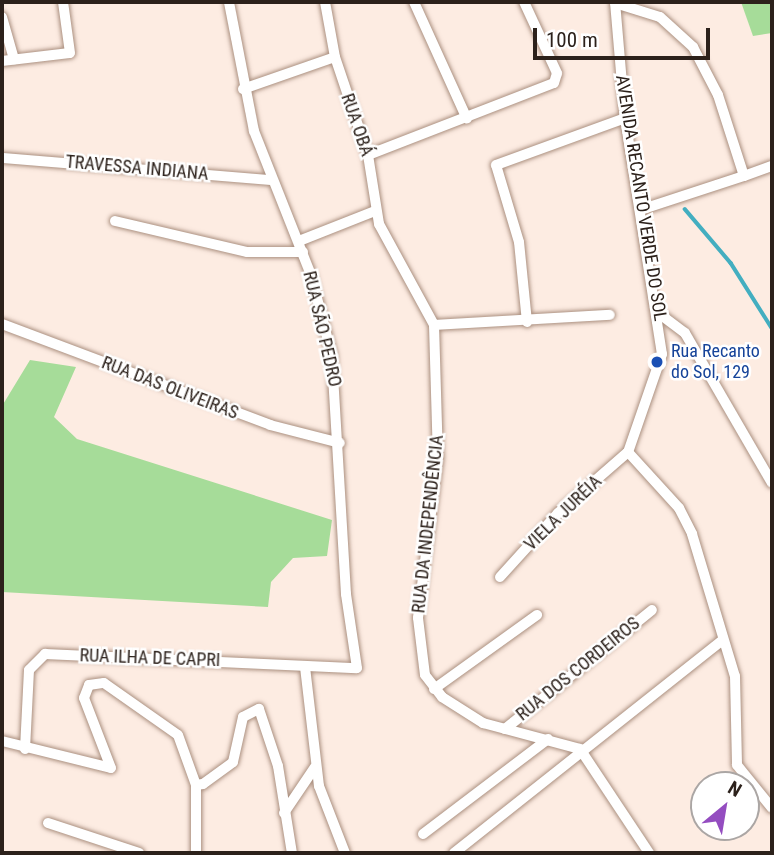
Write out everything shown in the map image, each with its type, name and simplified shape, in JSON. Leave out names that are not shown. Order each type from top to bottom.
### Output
[{"type":"street","points":[[2,61],[70,54],[63,2]]},
{"type":"street","name":"RUA SÃO PEDRO","points":[[229,2],[243,89],[272,180],[303,252],[332,356],[340,443],[346,594],[357,668]]},
{"type":"street","name":"RUA OBÁ","points":[[325,2],[335,57],[369,155],[375,211]]},
{"type":"street","points":[[415,2],[467,119]]},
{"type":"street","points":[[369,155],[551,86],[557,73],[524,2]]},
{"type":"street","points":[[615,2],[660,17],[693,47],[718,95],[744,176]]},
{"type":"street","name":"AVENIDA RECANTO VERDE DO SOL","points":[[615,2],[625,118],[661,315],[660,372],[628,452]]},
{"type":"street","points":[[2,17],[14,59]]},
{"type":"street","points":[[243,89],[335,57]]},
{"type":"street","points":[[527,322],[519,242],[496,165],[625,118]]},
{"type":"street","name":"TRAVESSA INDIANA","points":[[2,158],[272,180]]},
{"type":"street","points":[[643,209],[772,166]]},
{"type":"street","points":[[299,241],[375,211]]},
{"type":"street","name":"RUA DA INDEPENDÊNCIA","points":[[375,211],[434,325],[438,457],[418,618],[419,649],[434,689],[458,710],[505,729],[580,749]]},
{"type":"street","points":[[116,221],[247,252],[303,252]]},
{"type":"street","points":[[434,325],[527,322],[610,315]]},
{"type":"street","points":[[661,315],[685,332],[772,483]]},
{"type":"street","name":"RUA DAS OLIVEIRAS","points":[[2,324],[270,425],[340,443]]},
{"type":"street","points":[[628,452],[683,517],[737,690],[737,765],[772,808]]},
{"type":"street","name":"VIELA JURÉIA","points":[[500,577],[558,513],[628,452]]},
{"type":"street","name":"RUA DOS CORDEIROS","points":[[505,729],[652,610]]},
{"type":"street","points":[[434,689],[537,615]]},
{"type":"street","points":[[454,853],[580,749],[723,640]]},
{"type":"street","name":"RUA ILHA DE CAPRI","points":[[25,749],[29,670],[38,656],[357,668]]},
{"type":"street","points":[[304,667],[315,767],[345,853]]},
{"type":"street","points":[[2,741],[25,749],[111,768],[84,698],[89,685],[104,683],[178,736],[196,785],[196,853]]},
{"type":"street","points":[[196,785],[233,762],[243,717],[259,709],[292,853]]},
{"type":"street","points":[[424,834],[548,739]]},
{"type":"street","points":[[580,749],[649,853]]},
{"type":"street","points":[[284,813],[315,767]]},
{"type":"street","points":[[48,823],[139,853]]},
{"type":"green space","points":[[741,2],[772,2],[772,33],[753,36]]},
{"type":"green space","points":[[30,360],[76,367],[54,417],[77,439],[332,520],[327,556],[293,558],[271,582],[268,607],[2,592],[2,406]]},
{"type":"waterway","points":[[685,209],[731,263],[772,328]]},
{"type":"place","name":"Rua Recanto do Sol, 129","points":[[657,362]]}]
